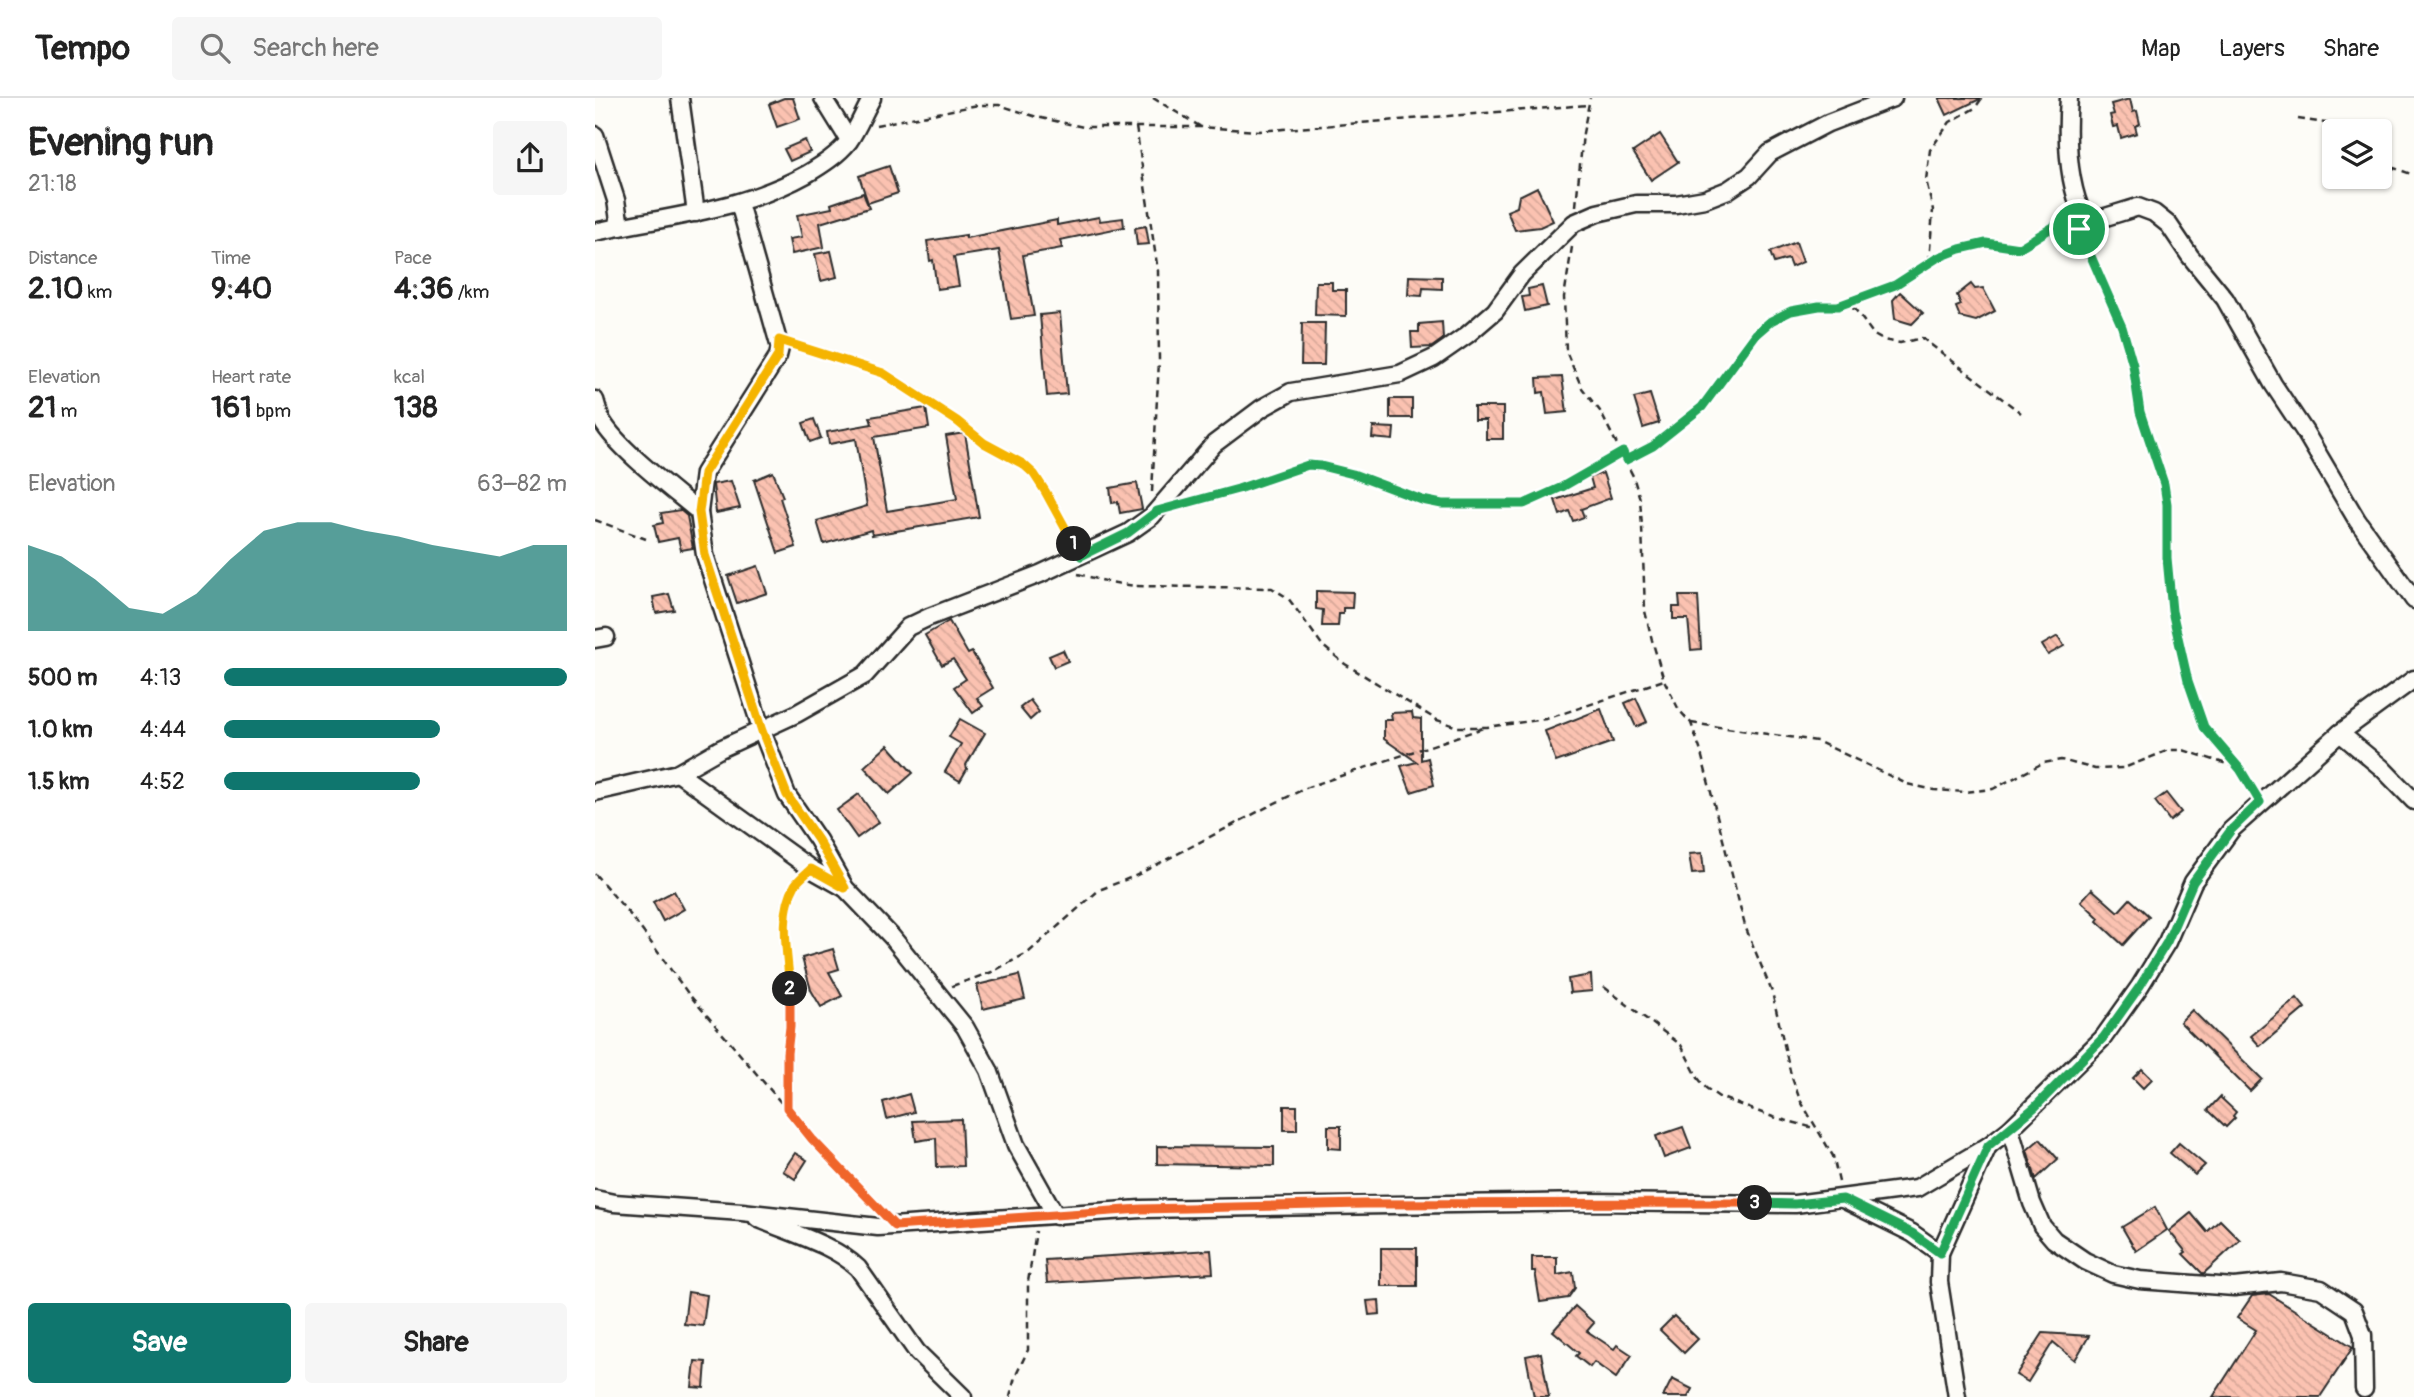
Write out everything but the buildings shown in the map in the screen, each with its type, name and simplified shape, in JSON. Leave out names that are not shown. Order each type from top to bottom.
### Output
[{"type":"street","points":[[680,98],[696,213]]},
{"type":"street","points":[[823,98],[852,135]]},
{"type":"street","points":[[595,232],[739,203],[781,188],[822,165],[852,135],[872,98]]},
{"type":"street","points":[[595,792],[678,773],[865,675],[908,627],[1081,556],[1128,533],[1154,514],[1214,444],[1262,408],[1291,392],[1400,374],[1434,358],[1495,311],[1522,274],[1574,223],[1597,213],[1636,204],[1676,204],[1706,199],[1728,190],[1749,176],[1770,153],[1829,123],[1893,98]]},
{"type":"street","points":[[2069,98],[2070,167],[2074,192],[2084,218],[2090,221],[2138,207],[2169,225],[2225,299],[2273,384],[2357,520],[2414,600]]},
{"type":"street","points":[[595,135],[616,200],[620,227]]},
{"type":"street","points":[[739,203],[779,340],[778,356],[704,473],[699,512],[705,555],[762,731],[787,795],[818,840],[845,888],[892,937],[977,1045],[1016,1145],[1056,1216]]},
{"type":"street","points":[[595,400],[602,420],[611,433],[699,512]]},
{"type":"street","points":[[595,1199],[614,1203],[742,1212],[878,1227],[1141,1209],[1588,1202],[1795,1204],[1916,1188],[1988,1146],[2010,1129],[2103,1038],[2167,942],[2193,882],[2231,830],[2340,733],[2414,679]]},
{"type":"street","points":[[2340,733],[2382,768],[2414,801]]},
{"type":"street","points":[[678,773],[811,869],[845,888]]},
{"type":"street","points":[[2010,1129],[2032,1203],[2042,1226],[2055,1240],[2113,1274],[2140,1280],[2234,1287],[2281,1282],[2321,1289],[2354,1311],[2363,1335],[2364,1389]]},
{"type":"street","points":[[1957,1397],[1939,1282],[1940,1253],[1988,1146]]},
{"type":"street","points":[[1843,1199],[1912,1233],[1940,1253]]},
{"type":"street","points":[[742,1212],[831,1248],[846,1257],[858,1268],[918,1352],[963,1397]]},
{"type":"path","points":[[1153,98],[1201,127]]},
{"type":"path","points":[[1590,98],[1583,133],[1564,297],[1566,351],[1582,388],[1600,411],[1623,452],[1640,499],[1645,611],[1664,680],[1679,710],[1691,723],[1700,749],[1745,926],[1772,992],[1791,1075],[1814,1128],[1833,1156],[1843,1199]]},
{"type":"path","points":[[1929,262],[1933,210],[1926,180],[1930,150],[1950,122],[1975,108],[1982,98]]},
{"type":"path","points":[[852,135],[978,104],[999,105],[1083,127],[1201,127],[1259,131],[1588,105]]},
{"type":"path","points":[[2298,119],[2322,122]]},
{"type":"path","points":[[1136,127],[1158,271],[1159,361],[1153,445],[1154,514],[1308,465],[1353,474],[1422,500],[1442,504],[1524,504],[1562,487],[1623,452]]},
{"type":"path","points":[[2392,168],[2414,176]]},
{"type":"path","points":[[1838,306],[1895,285],[1929,262],[1960,249],[1986,243],[2019,248],[2053,227],[2072,224]]},
{"type":"path","points":[[2079,229],[2122,327],[2133,365],[2140,412],[2164,484],[2172,611],[2188,681],[2204,727],[2240,769],[2260,802]]},
{"type":"path","points":[[1626,460],[1653,446],[1702,407],[1756,334],[1771,321],[1791,311],[1819,306],[1855,309],[1874,335],[1883,340],[1900,343],[1922,338],[2021,414]]},
{"type":"path","points":[[779,340],[883,373],[957,421],[984,443],[1023,464],[1034,474],[1045,491],[1081,556]]},
{"type":"path","points":[[595,520],[646,539]]},
{"type":"path","points":[[1070,572],[1135,586],[1272,588],[1288,598],[1323,646],[1345,664],[1437,720],[1458,727],[1487,727],[1546,719],[1664,680]]},
{"type":"path","points":[[1691,723],[1817,741],[1907,785],[1934,790],[1965,792],[1993,789],[2043,763],[2061,760],[2095,769],[2124,768],[2169,750],[2183,750],[2240,769]]},
{"type":"path","points":[[936,992],[992,972],[1028,952],[1099,890],[1160,864],[1308,787],[1487,727]]},
{"type":"path","points":[[787,1108],[791,1003],[786,933],[788,908],[797,882],[811,869]]},
{"type":"path","points":[[595,874],[633,918],[687,992],[812,1139],[895,1226]]},
{"type":"path","points":[[1604,987],[1681,1045],[1698,1078],[1719,1097],[1773,1117],[1814,1128]]},
{"type":"path","points":[[1010,1397],[1015,1377],[1028,1350],[1028,1282],[1039,1217]]},
{"type":"route","points":[[2072,224],[2079,229],[2122,327],[2133,365],[2140,412],[2164,484],[2172,611],[2188,681],[2204,727],[2240,769],[2260,802],[2231,830],[2193,882],[2167,942],[2103,1038],[2035,1107],[1988,1146],[1940,1253],[1912,1233],[1843,1199],[1795,1204],[1588,1202],[1141,1209],[895,1226],[812,1139],[787,1108],[786,1075],[791,1003],[786,933],[792,891],[811,869],[845,888],[818,840],[787,795],[749,693],[705,555],[699,524],[700,492],[704,473],[778,356],[779,340],[812,352],[850,361],[893,378],[957,421],[984,443],[1023,464],[1034,474],[1045,491],[1081,556],[1128,533],[1157,511],[1238,489],[1308,465],[1353,474],[1422,500],[1442,504],[1524,504],[1562,487],[1623,452],[1626,460],[1653,446],[1702,407],[1756,334],[1771,321],[1791,311],[1838,306],[1895,285],[1918,268],[1960,249],[1986,243],[2019,248],[2053,227],[2072,224]]}]
